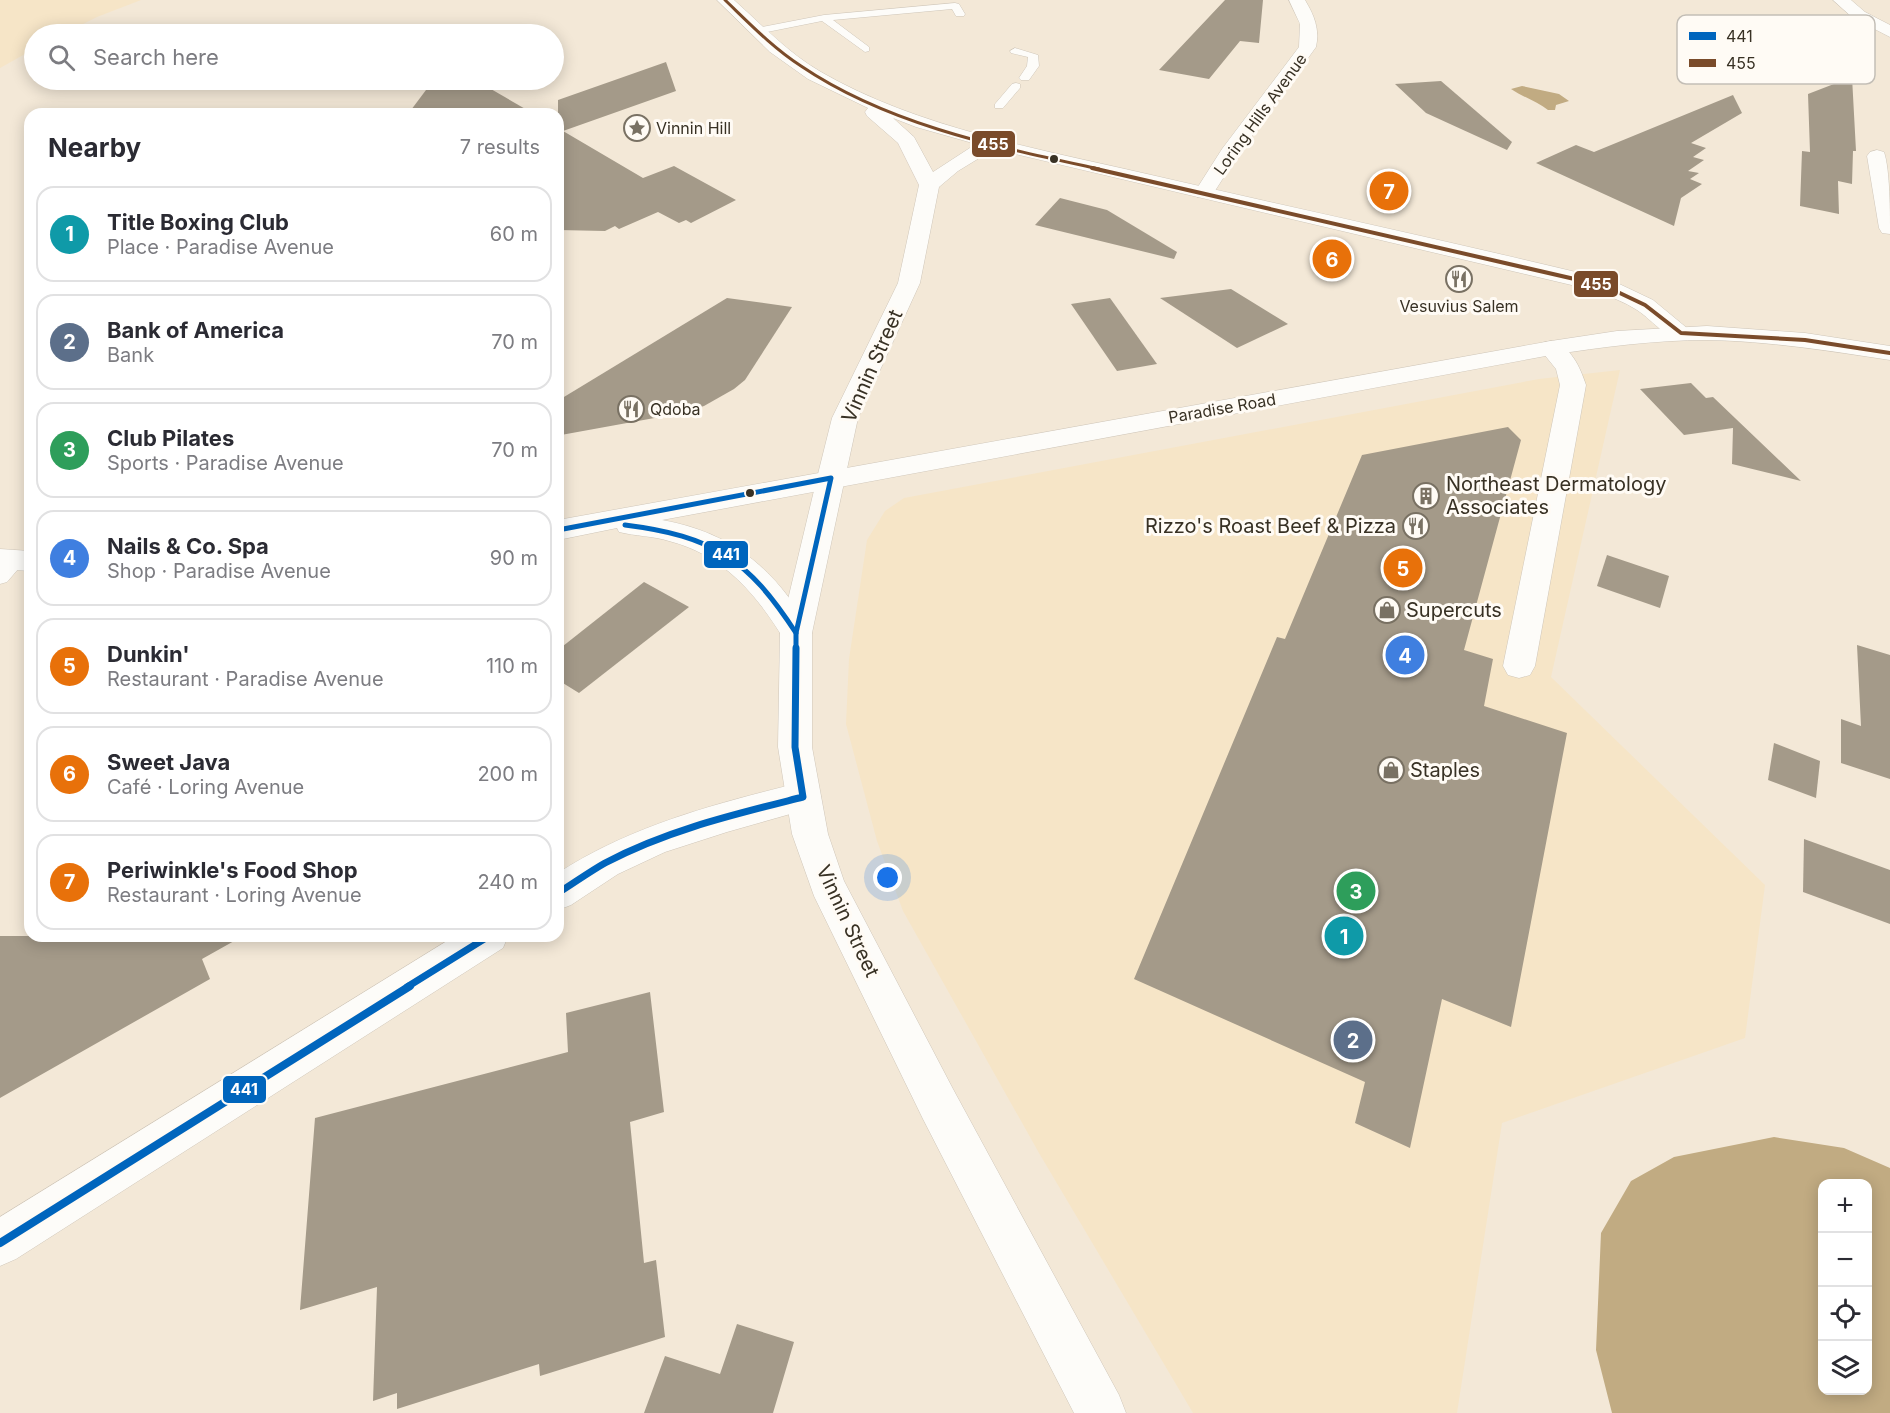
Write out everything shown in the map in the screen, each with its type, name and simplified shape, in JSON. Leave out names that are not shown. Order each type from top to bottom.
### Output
[{"type":"main road","points":[[725,0],[794,62],[837,87],[896,129],[915,154],[929,185],[951,167],[990,143]]},
{"type":"main road","name":"Loring Hills Avenue","points":[[1204,193],[1229,153],[1283,80],[1306,54],[1311,28],[1297,0]]},
{"type":"main road","points":[[1841,0],[1859,15]]},
{"type":"main road","points":[[1875,24],[1890,32]]},
{"type":"main road","points":[[837,87],[923,123],[990,143],[1605,286],[1645,305],[1681,333]]},
{"type":"main road","points":[[1877,156],[1890,228]]},
{"type":"main road","name":"Vinnin Street","points":[[929,185],[909,283],[845,418],[796,633],[795,747],[810,834],[827,884],[938,1104],[1101,1413]]},
{"type":"main road","name":"Paradise Road","points":[[566,528],[831,478],[1617,338],[1681,333],[1805,339],[1890,353]]},
{"type":"main road","points":[[1519,666],[1573,385],[1568,367],[1551,348]]},
{"type":"main road","points":[[566,528],[618,525],[653,526],[686,534],[726,553],[750,572],[771,594],[796,633]]},
{"type":"main road","points":[[564,889],[605,863],[662,837],[729,815],[803,797]]},
{"type":"main road","points":[[0,1243],[479,942]]},
{"type":"lane","points":[[757,31],[824,18],[955,6],[960,14]]},
{"type":"lane","points":[[856,15],[876,23]]},
{"type":"lane","points":[[824,18],[865,49]]},
{"type":"lane","points":[[999,106],[1033,66],[1033,55],[1015,51]]},
{"type":"shaded area","points":[[0,0],[141,0],[83,24],[24,24],[24,55],[0,68]]},
{"type":"shaded area","points":[[1522,86],[1559,94],[1569,101],[1556,105],[1555,110],[1548,110],[1511,89]]},
{"type":"shaded area","points":[[1620,370],[1551,677],[1765,885],[1745,1038],[1502,1123],[1457,1413],[1193,1413],[1039,1153],[903,911],[877,841],[846,724],[849,659],[867,540],[885,511],[904,498],[1539,379]]},
{"type":"shaded area","points":[[1774,1137],[1844,1148],[1890,1168],[1890,1413],[1612,1413],[1596,1350],[1601,1233],[1631,1181],[1674,1157]]},
{"type":"building","points":[[1225,0],[1263,0],[1259,43],[1240,41],[1209,79],[1159,70]]},
{"type":"building","points":[[666,62],[676,91],[564,131],[564,108],[558,108],[558,100]]},
{"type":"building","points":[[1441,81],[1512,142],[1507,150],[1426,113],[1395,84]]},
{"type":"building","points":[[1834,84],[1852,84],[1856,151],[1853,151],[1852,184],[1838,181],[1839,214],[1800,206],[1802,151],[1810,152],[1808,94]]},
{"type":"building","points":[[426,90],[493,90],[524,108],[412,108]]},
{"type":"building","points":[[1733,95],[1742,113],[1691,143],[1706,148],[1693,157],[1704,160],[1688,171],[1699,173],[1690,179],[1702,184],[1681,198],[1674,226],[1536,163],[1576,145],[1594,152]]},
{"type":"building","points":[[564,132],[643,178],[674,166],[736,200],[691,223],[686,220],[679,223],[658,212],[619,229],[615,226],[605,231],[564,230]]},
{"type":"building","points":[[1060,198],[1107,210],[1177,252],[1174,259],[1035,225]]},
{"type":"building","points":[[1231,289],[1288,324],[1237,348],[1160,298]]},
{"type":"building","points":[[727,298],[792,307],[745,380],[704,406],[682,413],[564,434],[564,397]]},
{"type":"building","points":[[1110,298],[1157,364],[1117,371],[1071,304]]},
{"type":"building","points":[[1691,383],[1706,398],[1713,397],[1801,481],[1732,464],[1733,428],[1684,435],[1640,389]]},
{"type":"building","points":[[1508,427],[1521,440],[1464,650],[1493,659],[1484,706],[1567,733],[1511,1027],[1442,999],[1410,1148],[1355,1123],[1365,1082],[1134,979],[1277,637],[1285,639],[1362,455]]},
{"type":"building","points":[[1607,555],[1669,576],[1660,608],[1597,586]]},
{"type":"building","points":[[644,582],[689,607],[579,693],[564,684],[564,645]]},
{"type":"building","points":[[1857,645],[1890,655],[1890,779],[1841,763],[1841,719],[1861,726]]},
{"type":"building","points":[[1774,743],[1820,761],[1816,798],[1768,780]]},
{"type":"building","points":[[1804,839],[1890,870],[1890,924],[1803,892]]},
{"type":"building","points":[[0,936],[24,936],[24,942],[232,942],[202,959],[210,979],[0,1098]]},
{"type":"building","points":[[650,992],[664,1112],[630,1122],[644,1263],[656,1260],[665,1337],[540,1376],[539,1364],[397,1409],[397,1393],[373,1401],[377,1287],[300,1310],[315,1118],[568,1052],[566,1013]]},
{"type":"building","points":[[737,1324],[794,1342],[773,1413],[644,1413],[665,1356],[720,1374]]},
{"type":"transit line","name":"455","points":[[725,0],[779,50],[815,75],[855,96],[939,128],[1028,153],[1605,286],[1645,305],[1681,333],[1805,340],[1890,353]]},
{"type":"transit line","name":"441","points":[[564,529],[831,478],[796,633],[795,747],[803,797],[702,824],[653,841],[605,863],[564,889]]},
{"type":"transit line","name":"441","points":[[625,525],[682,535],[705,543],[726,555],[763,586],[796,633]]},
{"type":"transit line","name":"441","points":[[0,1243],[479,942]]},
{"type":"place","name":"Vinnin Hill","points":[[637,128]]},
{"type":"place","name":"Periwinkle's Food Shop","points":[[1389,191]]},
{"type":"place","name":"Sweet Java","points":[[1332,259]]},
{"type":"place","name":"Vesuvius Salem","points":[[1459,279]]},
{"type":"place","name":"Qdoba","points":[[631,409]]},
{"type":"place","name":"Northeast Dermatology Associates","points":[[1426,496]]},
{"type":"place","name":"Rizzo's Roast Beef & Pizza","points":[[1416,526]]},
{"type":"place","name":"Dunkin'","points":[[1403,568]]},
{"type":"place","name":"Supercuts","points":[[1387,610]]},
{"type":"place","name":"Nails & Co. Spa","points":[[1405,655]]},
{"type":"place","name":"Staples","points":[[1391,770]]},
{"type":"place","name":"Club Pilates","points":[[1356,891]]},
{"type":"place","name":"Title Boxing Club","points":[[1344,936]]},
{"type":"place","name":"Bank of America","points":[[1353,1040]]}]
